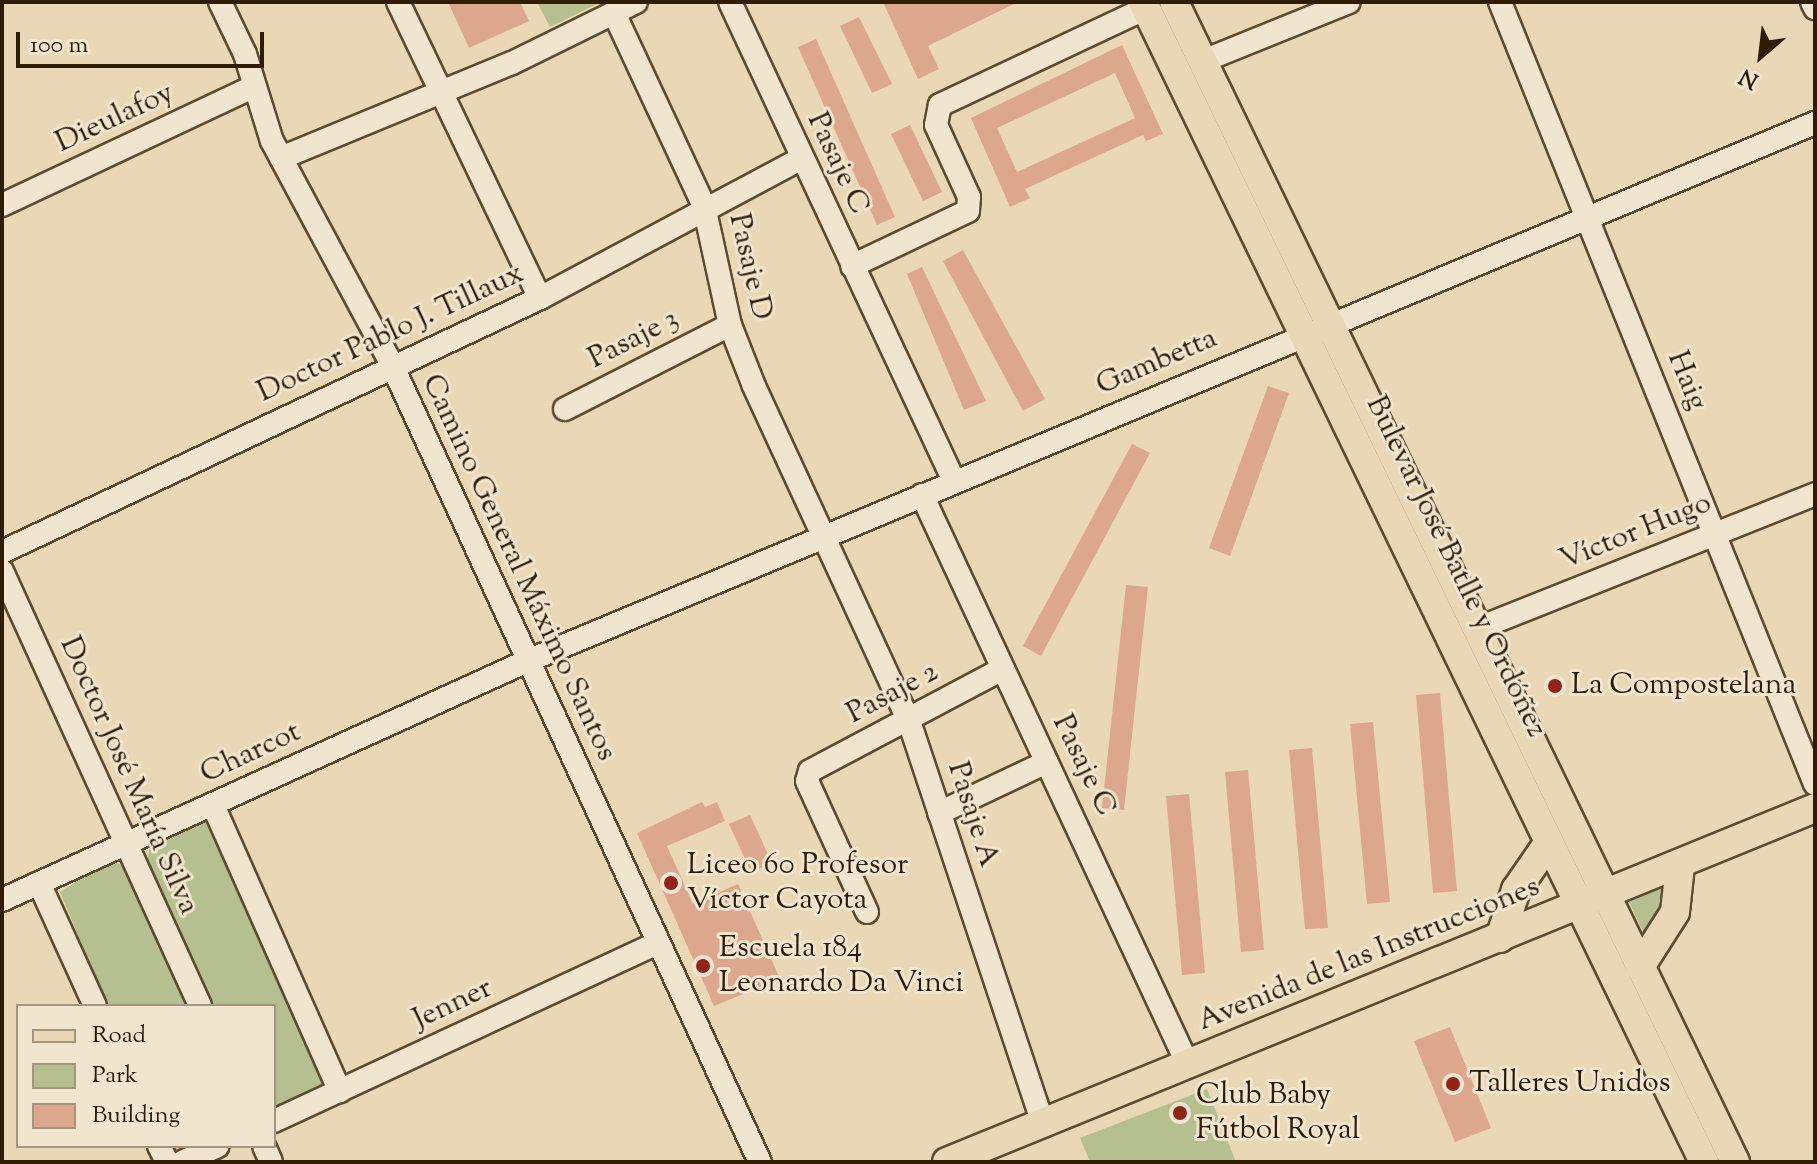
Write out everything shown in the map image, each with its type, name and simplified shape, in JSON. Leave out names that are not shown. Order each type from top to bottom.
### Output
[{"type":"main road","name":"Bulevar José Batlle y Ordóñez","points":[[1174,2],[1479,628],[1704,1162]]},
{"type":"main road","name":"Bulevar José Batlle y Ordóñez","points":[[1144,5],[1549,842],[1640,967],[1735,1162]]},
{"type":"main road","name":"Avenida de las Instrucciones","points":[[947,1162],[1680,866],[1815,808]]},
{"type":"main road","points":[[1500,938],[1516,890],[1549,842]]},
{"type":"main road","points":[[1640,967],[1675,912],[1680,866]]},
{"type":"street","name":"Camino General Máximo Santos","points":[[220,2],[281,158],[392,365],[525,662],[760,1162]]},
{"type":"street","points":[[398,2],[540,298]]},
{"type":"street","points":[[281,158],[441,93],[636,2]]},
{"type":"street","name":"Pasaje C","points":[[730,2],[800,159],[954,481]]},
{"type":"street","points":[[1203,61],[1349,2]]},
{"type":"street","name":"Haig","points":[[1500,2],[1815,784]]},
{"type":"street","points":[[1812,2],[1815,8]]},
{"type":"street","points":[[852,266],[968,211],[969,197],[936,125],[940,105],[1144,5]]},
{"type":"street","name":"Pasaje D","points":[[614,13],[704,206],[730,325],[764,410],[826,535]]},
{"type":"street","name":"Dieulafoy","points":[[2,205],[253,87]]},
{"type":"street","name":"Gambetta","points":[[525,662],[1815,123]]},
{"type":"street","name":"Doctor Pablo J. Tillaux","points":[[2,552],[392,365],[540,298],[704,206],[800,159]]},
{"type":"street","name":"Pasaje 3","points":[[565,409],[730,325]]},
{"type":"street","name":"Víctor Hugo","points":[[1479,628],[1815,494]]},
{"type":"street","name":"Pasaje C","points":[[922,495],[1188,1065]]},
{"type":"street","name":"Pasaje A","points":[[826,535],[909,721],[1043,1123]]},
{"type":"street","name":"Doctor José María Silva","points":[[2,571],[199,1004]]},
{"type":"street","name":"Charcot","points":[[2,900],[525,662]]},
{"type":"street","name":"Pasaje 2","points":[[867,912],[807,781],[810,771],[1003,669]]},
{"type":"street","points":[[939,813],[1047,762]]},
{"type":"street","points":[[213,805],[340,1091]]},
{"type":"street","points":[[39,883],[94,1004]]},
{"type":"street","name":"Jenner","points":[[276,1120],[657,943]]},
{"type":"street","points":[[182,1162],[214,1148]]},
{"type":"green space","points":[[537,2],[601,2],[550,27]]},
{"type":"green space","points":[[203,820],[210,823],[325,1083],[276,1110],[276,1004],[210,1004],[147,861],[151,842]]},
{"type":"green space","points":[[109,861],[125,866],[190,1004],[107,1004],[60,892]]},
{"type":"green space","points":[[1668,884],[1675,889],[1645,936],[1629,902]]},
{"type":"green space","name":"Club Baby Fútbol Royal","points":[[1207,1089],[1236,1162],[1090,1162],[1080,1138]]},
{"type":"building","points":[[448,2],[520,2],[529,21],[469,48]]},
{"type":"building","points":[[883,2],[1018,2],[928,46],[939,69],[918,79]]},
{"type":"building","points":[[859,17],[892,84],[872,93],[840,26]]},
{"type":"building","points":[[816,39],[895,217],[877,225],[798,47]]},
{"type":"building","points":[[1122,45],[1163,134],[1146,141],[1143,135],[1025,189],[1030,198],[1010,207],[971,118]],"holes":[[[1115,73],[1135,118],[1017,172],[997,128]]]},
{"type":"building","points":[[910,125],[942,192],[923,201],[891,134]]},
{"type":"building","points":[[963,250],[1045,399],[1023,411],[943,261]]},
{"type":"building","points":[[922,267],[986,401],[964,410],[907,274]]},
{"type":"building","points":[[1268,386],[1289,393],[1230,556],[1209,548]]},
{"type":"building","points":[[1132,444],[1150,453],[1041,656],[1023,646]]},
{"type":"building","points":[[1126,585],[1148,587],[1124,810],[1102,808]]},
{"type":"building","points":[[1440,693],[1457,891],[1433,893],[1416,695]]},
{"type":"building","points":[[1373,722],[1390,902],[1367,904],[1350,724]]},
{"type":"building","points":[[1312,748],[1328,928],[1305,929],[1289,750]]},
{"type":"building","points":[[1248,770],[1264,950],[1241,952],[1225,772]]},
{"type":"building","points":[[1189,794],[1205,973],[1182,975],[1166,796]]},
{"type":"building","points":[[702,802],[705,807],[717,802],[725,821],[667,846],[693,904],[738,884],[780,979],[714,1006],[637,833]]},
{"type":"building","points":[[750,815],[772,863],[751,872],[729,824]]},
{"type":"building","name":"Talleres Unidos","points":[[1450,1027],[1491,1128],[1455,1142],[1414,1041]]},
{"type":"place","name":"La Compostelana","points":[[1555,686]]},
{"type":"place","name":"Liceo 60 Profesor Víctor Cayota","points":[[671,883]]},
{"type":"place","name":"Escuela 184 Leonardo Da Vinci","points":[[703,966]]},
{"type":"place","name":"Talleres Unidos","points":[[1453,1084]]},
{"type":"place","name":"Club Baby Fútbol Royal","points":[[1180,1113]]}]
